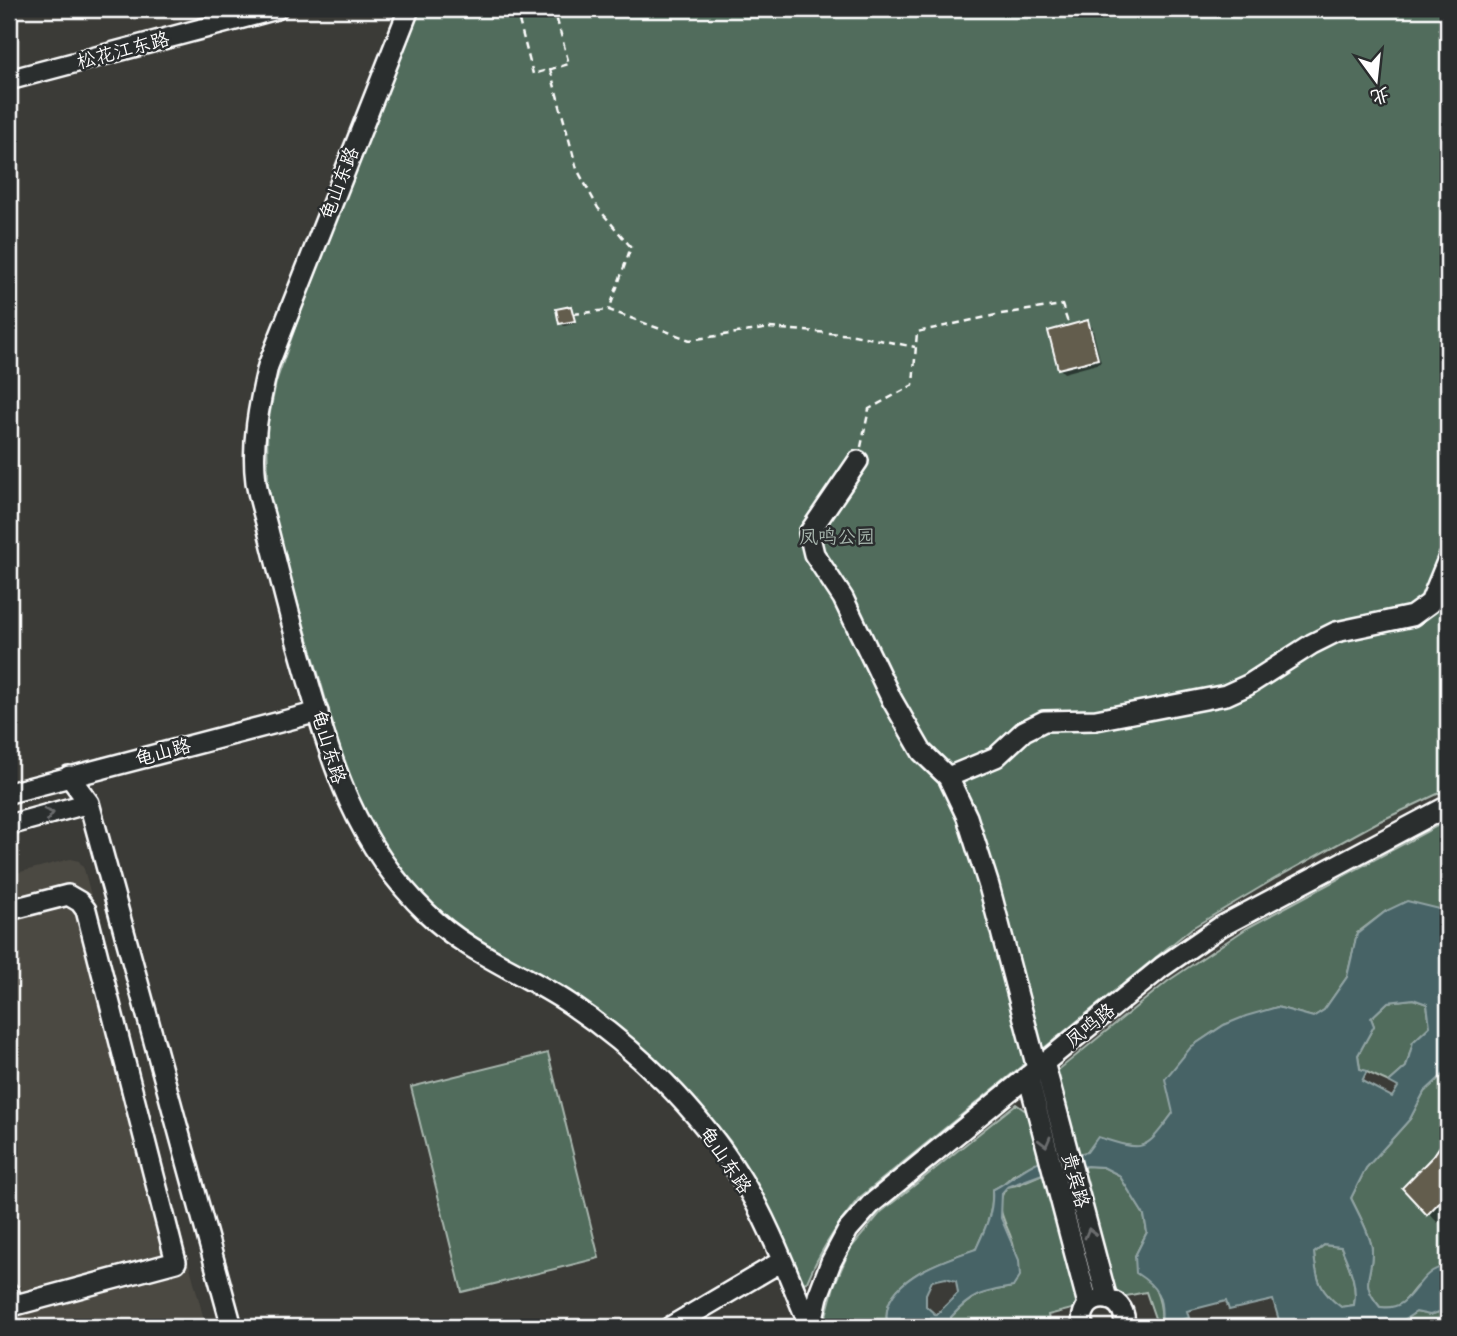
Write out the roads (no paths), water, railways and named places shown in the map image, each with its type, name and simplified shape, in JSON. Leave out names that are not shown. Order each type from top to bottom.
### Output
[{"type":"street","name":"松花江东路","points":[[9,80],[277,9]]},
{"type":"street","name":"龟山东路","points":[[409,9],[268,366],[257,424],[256,482],[285,601],[318,712],[342,790],[359,825],[383,863],[427,913],[473,950],[568,1003],[637,1056],[667,1085],[708,1132],[742,1179],[811,1327]]},
{"type":"street","name":"贵宾路","points":[[858,461],[809,533],[814,554],[842,598],[892,700],[922,751],[948,777],[967,817],[989,886],[1098,1301]]},
{"type":"street","points":[[948,777],[996,757],[1024,731],[1044,721],[1096,720],[1226,695],[1248,685],[1312,644],[1336,632],[1412,616],[1430,603],[1448,559]]},
{"type":"street","name":"龟山路","points":[[9,793],[318,712]]},
{"type":"street","points":[[69,776],[89,803],[232,1327]]},
{"type":"street","points":[[9,825],[89,803]]},
{"type":"street","name":"凤鸣路","points":[[811,1327],[818,1296],[831,1262],[848,1230],[871,1204],[1036,1069],[1162,967],[1220,927],[1448,806]]},
{"type":"street","points":[[9,910],[68,895],[80,902],[86,910],[176,1262],[12,1306],[9,1293]]},
{"type":"street","points":[[670,1327],[782,1261]]},
{"type":"street","points":[[1083,1327],[1082,1316],[1098,1301],[1120,1306],[1124,1313],[1124,1327]]},
{"type":"water","points":[[1407,901],[1448,911],[1448,1070],[1424,1092],[1410,1119],[1366,1168],[1351,1198],[1371,1245],[1368,1285],[1380,1307],[1392,1307],[1401,1303],[1428,1274],[1448,1266],[1448,1309],[1430,1315],[1416,1312],[1393,1327],[1281,1327],[1273,1300],[1229,1310],[1226,1301],[1187,1311],[1189,1318],[1161,1325],[1158,1294],[1150,1283],[1136,1273],[1135,1256],[1147,1232],[1144,1215],[1119,1175],[1103,1167],[1087,1166],[1045,1173],[1007,1187],[1002,1193],[1001,1218],[1019,1260],[1020,1276],[1013,1287],[985,1293],[965,1303],[951,1317],[951,1327],[888,1327],[887,1311],[892,1297],[902,1285],[930,1266],[976,1249],[990,1213],[992,1190],[1042,1160],[1087,1152],[1098,1137],[1135,1146],[1149,1142],[1173,1113],[1165,1079],[1191,1047],[1224,1025],[1277,1007],[1313,1017],[1324,1010],[1347,977],[1357,934],[1386,911]],"holes":[[[1413,999],[1427,1004],[1430,1026],[1413,1042],[1406,1067],[1389,1082],[1398,1087],[1392,1097],[1362,1081],[1367,1071],[1360,1069],[1358,1055],[1374,1026],[1371,1018],[1388,1002]],[[1324,1245],[1341,1247],[1354,1282],[1354,1305],[1341,1307],[1328,1296],[1318,1278],[1314,1253]],[[946,1278],[956,1281],[958,1293],[936,1315],[926,1306],[926,1294],[932,1281]]]},
{"type":"park label","name":"凤鸣公园","points":[[837,536]]}]
